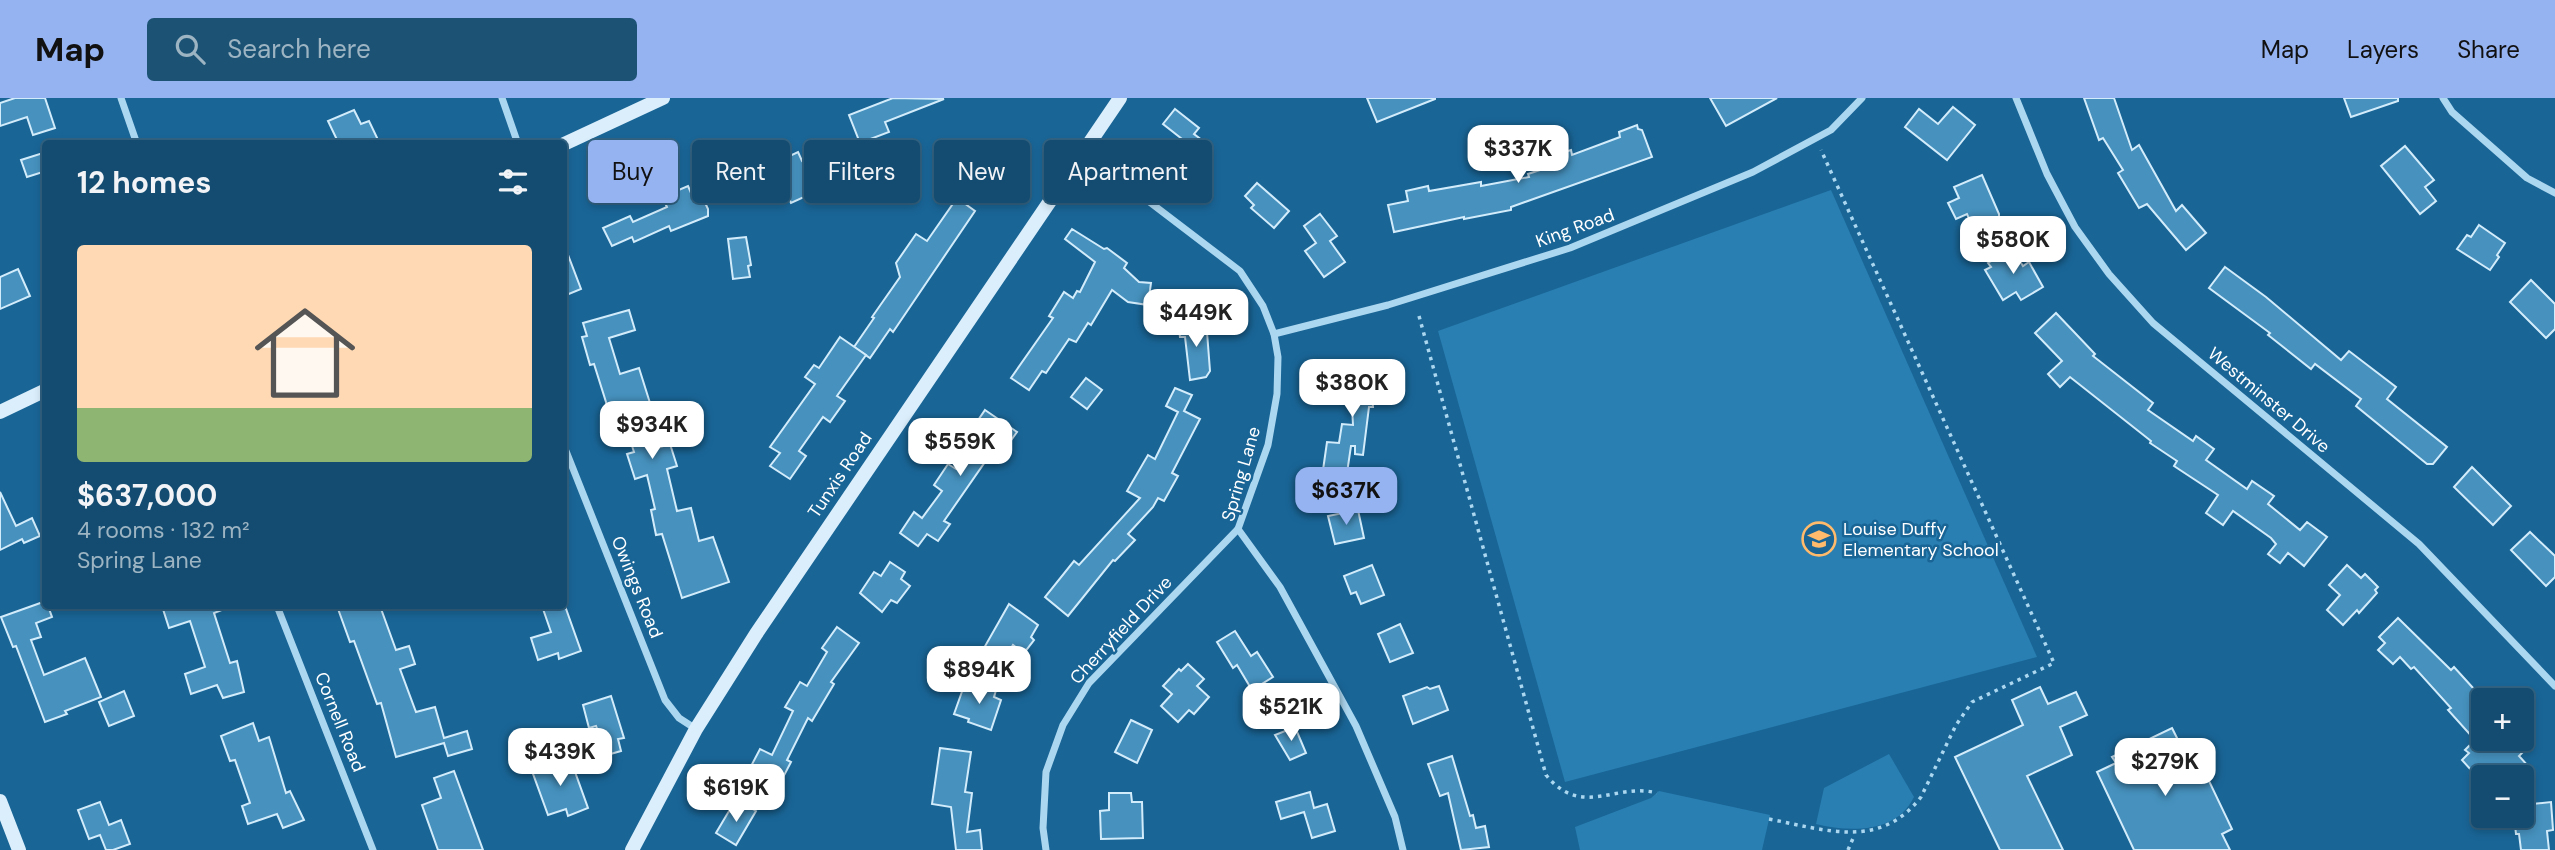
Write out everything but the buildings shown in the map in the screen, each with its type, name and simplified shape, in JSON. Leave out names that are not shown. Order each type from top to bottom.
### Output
[{"type":"street","points":[[121,98],[136,140]]},
{"type":"street","points":[[502,98],[517,140]]},
{"type":"street","points":[[567,143],[663,98]]},
{"type":"street","name":"Tunxis Road","points":[[1092,140],[1120,98]]},
{"type":"street","name":"King Road","points":[[1274,334],[1388,305],[1570,248],[1763,167],[1831,130],[1862,98]]},
{"type":"street","name":"Westminster Drive","points":[[2016,98],[2047,174],[2075,226],[2109,274],[2153,323],[2419,544],[2555,686]]},
{"type":"street","points":[[2444,98],[2452,112],[2527,178],[2555,193]]},
{"type":"street","name":"Tunxis Road","points":[[632,850],[696,729],[756,634],[1049,203]]},
{"type":"street","name":"Spring Lane","points":[[1151,203],[1240,271],[1264,306],[1274,334],[1278,357],[1277,394],[1268,445],[1238,529],[1280,587],[1356,726],[1395,817],[1403,850]]},
{"type":"street","points":[[0,412],[42,392]]},
{"type":"street","name":"Owings Road","points":[[567,454],[665,700],[679,718],[696,729]]},
{"type":"street","name":"Cherryfield Drive","points":[[1046,850],[1043,828],[1046,772],[1063,725],[1089,682],[1238,529]]},
{"type":"street","name":"Cornell Road","points":[[278,609],[373,850]]},
{"type":"street","points":[[0,801],[19,850]]},
{"type":"path","points":[[1769,819],[1854,835],[1882,828],[1905,816],[1928,785],[1956,725],[1972,702],[2054,663],[1821,149]]},
{"type":"path","points":[[1419,316],[1546,775],[1567,793],[1585,798],[1644,791],[1657,793]]},
{"type":"path","points":[[1848,850],[1854,835]]},
{"type":"shaded area","points":[[1831,190],[2037,657],[1565,782],[1438,331]]},
{"type":"shaded area","points":[[1889,754],[1914,797],[1906,809],[1896,818],[1871,827],[1857,829],[1816,824],[1824,788]]},
{"type":"shaded area","points":[[1659,791],[1770,815],[1762,850],[1580,850],[1575,827],[1651,798]]},
{"type":"place","name":"Louise Duffy Elementary School","points":[[1819,539]]}]
